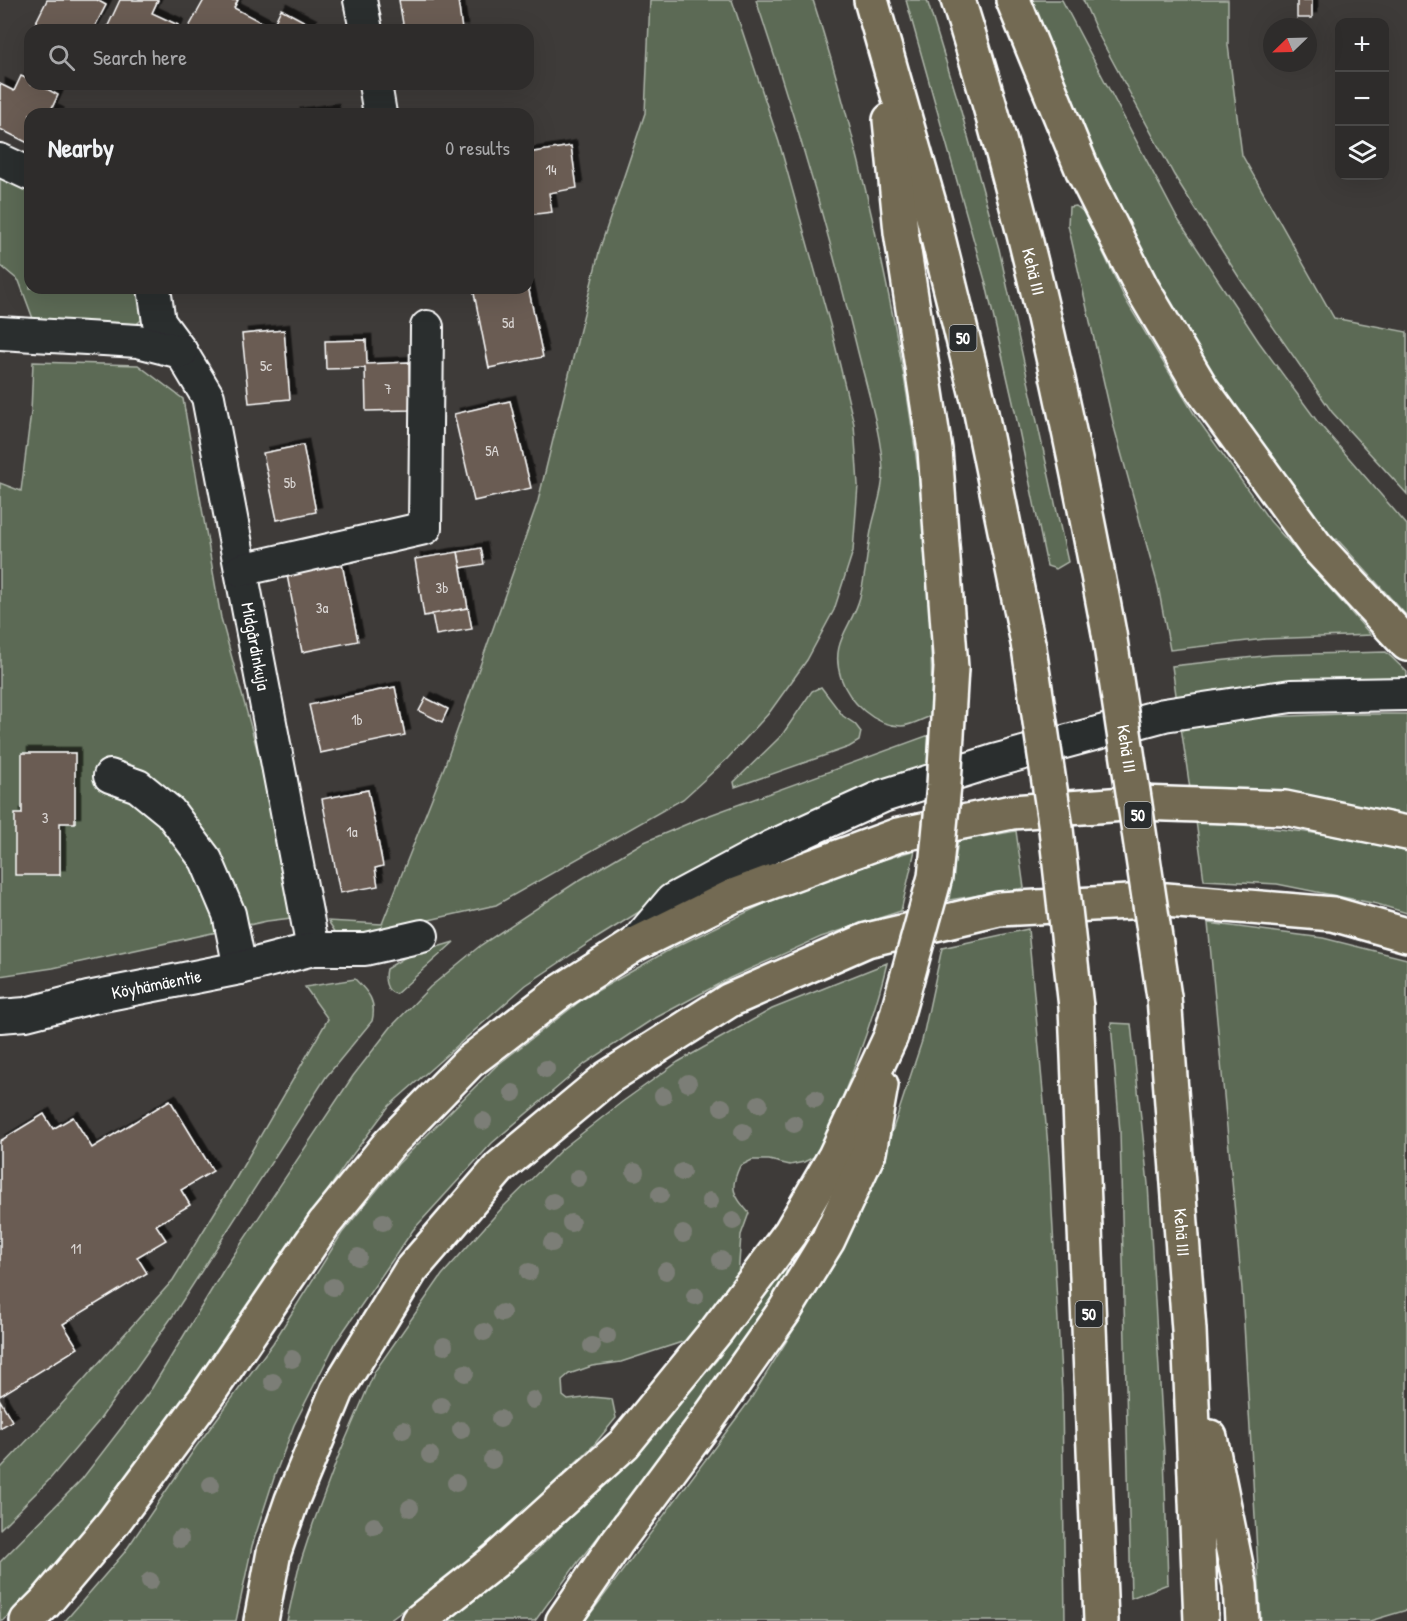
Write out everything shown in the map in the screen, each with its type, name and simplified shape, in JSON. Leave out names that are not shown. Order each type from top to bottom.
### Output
[{"type":"highway","name":"50","points":[[871,0],[933,217],[980,408],[1029,648],[1056,829],[1076,1007],[1101,1621]]},
{"type":"highway","name":"Kehä III","points":[[958,0],[1002,153],[1039,296],[1077,463],[1110,633],[1164,997],[1189,1330],[1201,1608]]},
{"type":"highway","points":[[1013,0],[1083,171],[1142,288],[1202,389],[1315,545],[1407,644]]},
{"type":"highway","points":[[563,1621],[616,1542],[704,1425],[785,1310],[828,1240],[868,1152],[891,1036],[935,877],[944,785],[951,669],[934,450],[901,232],[882,32]]},
{"type":"highway","points":[[27,1621],[112,1524],[204,1400],[324,1224],[389,1144],[470,1062],[560,992],[633,945],[733,896],[898,835],[1012,812],[1139,803],[1285,808],[1407,833]]},
{"type":"highway","points":[[261,1621],[274,1552],[292,1500],[337,1391],[411,1270],[500,1167],[607,1078],[730,1000],[867,940],[999,909],[1166,900],[1333,914],[1407,935]]},
{"type":"highway","points":[[419,1621],[495,1561],[624,1444],[717,1330],[790,1233],[835,1156],[891,1036]]},
{"type":"highway","points":[[1189,1330],[1240,1585],[1242,1621]]},
{"type":"street","points":[[360,0],[365,24]]},
{"type":"street","points":[[376,90],[379,108]]},
{"type":"street","points":[[0,160],[24,171]]},
{"type":"street","name":"Midgårdinkuja","points":[[155,294],[159,322],[181,352],[208,398],[313,949]]},
{"type":"street","points":[[241,570],[425,528],[427,327]]},
{"type":"street","points":[[0,333],[138,341],[181,352]]},
{"type":"street","points":[[633,945],[672,900],[771,847],[883,796],[994,761],[1164,715],[1291,696],[1407,694]]},
{"type":"street","points":[[110,776],[138,786],[170,812],[206,860],[229,914],[240,968]]},
{"type":"street","name":"Köyhämäentie","points":[[0,1016],[26,1014],[88,998],[240,968],[313,949],[365,949],[422,936]]},
{"type":"green space","points":[[650,0],[732,0],[779,142],[831,328],[854,424],[858,485],[853,551],[834,610],[807,660],[769,713],[727,759],[683,799],[496,905],[353,937],[336,933],[328,921],[382,924],[445,765],[538,501],[600,248],[645,113]]},
{"type":"green space","points":[[756,0],[813,0],[853,140],[886,282],[914,444],[930,607],[931,716],[905,726],[882,722],[864,711],[850,696],[841,678],[838,665],[840,645],[862,588],[870,535],[882,486],[882,458],[872,408],[822,214]]},
{"type":"green space","points":[[906,0],[927,0],[959,104],[999,249],[1068,562],[1056,569],[1047,566],[986,284]]},
{"type":"green space","points":[[1032,0],[1062,0],[1177,218],[1259,342],[1317,421],[1407,525],[1407,616],[1337,539],[1334,540],[1278,469],[1225,395],[1196,348],[1118,202],[1073,102]]},
{"type":"green space","points":[[1083,0],[1228,0],[1228,45],[1242,155],[1334,318],[1407,332],[1407,494],[1332,412],[1240,279],[1174,175],[1098,34]]},
{"type":"green space","points":[[0,168],[24,179],[24,294],[145,294],[148,314],[131,329],[35,324],[19,281],[0,265]]},
{"type":"green space","points":[[1076,206],[1084,212],[1125,299],[1196,417],[1270,521],[1371,635],[1265,639],[1170,650],[1158,586],[1114,427],[1068,225],[1069,207]]},
{"type":"green space","points":[[33,362],[138,365],[183,399],[221,618],[266,782],[291,918],[267,921],[53,968],[0,976],[0,483],[21,491],[31,412]]},
{"type":"green space","points":[[1386,652],[1407,672],[1407,687],[1177,702],[1172,666],[1273,655]]},
{"type":"green space","points":[[821,687],[843,716],[855,724],[861,732],[859,741],[849,747],[735,787],[734,782],[782,735],[812,691]]},
{"type":"green space","points":[[1407,714],[1407,817],[1190,789],[1181,727],[1264,717]]},
{"type":"green space","points":[[929,735],[927,770],[681,886],[592,941],[526,985],[389,1106],[345,1165],[237,1326],[105,1511],[44,1585],[3,1621],[0,1621],[0,1562],[82,1479],[152,1388],[223,1271],[353,1076],[391,1027],[430,987],[481,945],[578,881],[642,843],[699,819]]},
{"type":"green space","points":[[1196,821],[1329,835],[1407,852],[1407,913],[1377,904],[1277,884],[1204,880]]},
{"type":"green space","points":[[1016,831],[1024,888],[949,900],[958,841]]},
{"type":"green space","points":[[915,850],[901,911],[821,937],[730,978],[650,1021],[586,1063],[492,1143],[413,1230],[336,1342],[294,1425],[252,1546],[236,1621],[65,1621],[124,1553],[196,1447],[273,1343],[342,1233],[398,1164],[496,1066],[583,999],[669,950],[803,885]]},
{"type":"green space","points":[[1208,923],[1323,938],[1407,959],[1407,1610],[1370,1621],[1261,1621],[1242,1289]]},
{"type":"green space","points":[[1028,929],[1049,1157],[1062,1394],[1065,1621],[585,1621],[750,1400],[832,1268],[878,1174],[922,1041],[942,948]]},
{"type":"green space","points":[[454,942],[396,994],[387,988],[386,969],[407,956]]},
{"type":"green space","points":[[887,963],[857,1061],[818,1155],[804,1162],[790,1165],[769,1160],[752,1160],[740,1166],[734,1191],[749,1213],[741,1235],[738,1277],[688,1340],[621,1362],[592,1366],[569,1374],[562,1380],[563,1396],[568,1400],[592,1397],[612,1399],[616,1418],[593,1446],[513,1521],[439,1584],[389,1621],[287,1621],[298,1570],[313,1524],[338,1457],[375,1371],[442,1275],[501,1209],[562,1149],[678,1062],[772,1009]]},
{"type":"green space","points":[[355,979],[370,997],[373,1008],[372,1021],[326,1077],[174,1314],[98,1422],[49,1480],[0,1529],[0,1469],[173,1280],[236,1178],[328,1019],[305,987]]},
{"type":"green space","points":[[1111,1023],[1131,1024],[1148,1184],[1164,1452],[1168,1584],[1131,1598],[1120,1131]]},
{"type":"green space","points":[[787,1263],[785,1282],[757,1327],[535,1621],[442,1621],[535,1552],[643,1444],[717,1360]]},
{"type":"building","points":[[47,0],[97,0],[106,5],[96,24],[35,24]]},
{"type":"building","points":[[120,0],[158,0],[152,13],[176,24],[109,24]]},
{"type":"building","points":[[204,0],[238,0],[234,8],[264,24],[191,24]]},
{"type":"building","points":[[399,0],[458,0],[461,24],[403,24]]},
{"type":"building","points":[[1297,0],[1312,0],[1312,18],[1297,18]]},
{"type":"building","points":[[281,9],[309,24],[274,24]]},
{"type":"building","points":[[21,76],[24,77],[24,90],[49,90],[58,95],[52,108],[24,108],[24,141],[0,129],[0,84],[14,91]]},
{"type":"building","points":[[571,146],[577,188],[549,193],[552,212],[534,214],[534,152]]},
{"type":"building","points":[[474,294],[530,294],[543,357],[489,368]]},
{"type":"building","points":[[284,330],[290,399],[249,403],[242,334]]},
{"type":"building","points":[[366,340],[367,364],[409,362],[410,410],[366,411],[365,368],[326,369],[325,341]]},
{"type":"building","points":[[510,401],[531,488],[474,501],[454,414]]},
{"type":"building","points":[[303,445],[316,512],[277,520],[263,453]]},
{"type":"building","points":[[481,548],[484,564],[461,568],[458,552]]},
{"type":"building","points":[[458,552],[468,608],[424,616],[415,559]]},
{"type":"building","points":[[342,564],[358,641],[302,652],[287,575]]},
{"type":"building","points":[[468,608],[472,629],[436,635],[432,614]]},
{"type":"building","points":[[395,687],[405,735],[320,753],[309,705]]},
{"type":"building","points":[[426,698],[448,709],[442,722],[419,711]]},
{"type":"building","points":[[22,753],[75,753],[75,823],[60,823],[60,875],[15,875],[15,814],[22,814]]},
{"type":"building","points":[[368,790],[383,866],[375,868],[378,886],[340,893],[322,799]]},
{"type":"building","points":[[170,1100],[213,1171],[181,1190],[190,1205],[156,1225],[166,1240],[137,1257],[147,1273],[63,1324],[78,1348],[0,1396],[0,1141],[44,1114],[53,1129],[73,1117],[92,1148]]},
{"type":"building","points":[[0,1400],[12,1421],[0,1428]]}]
